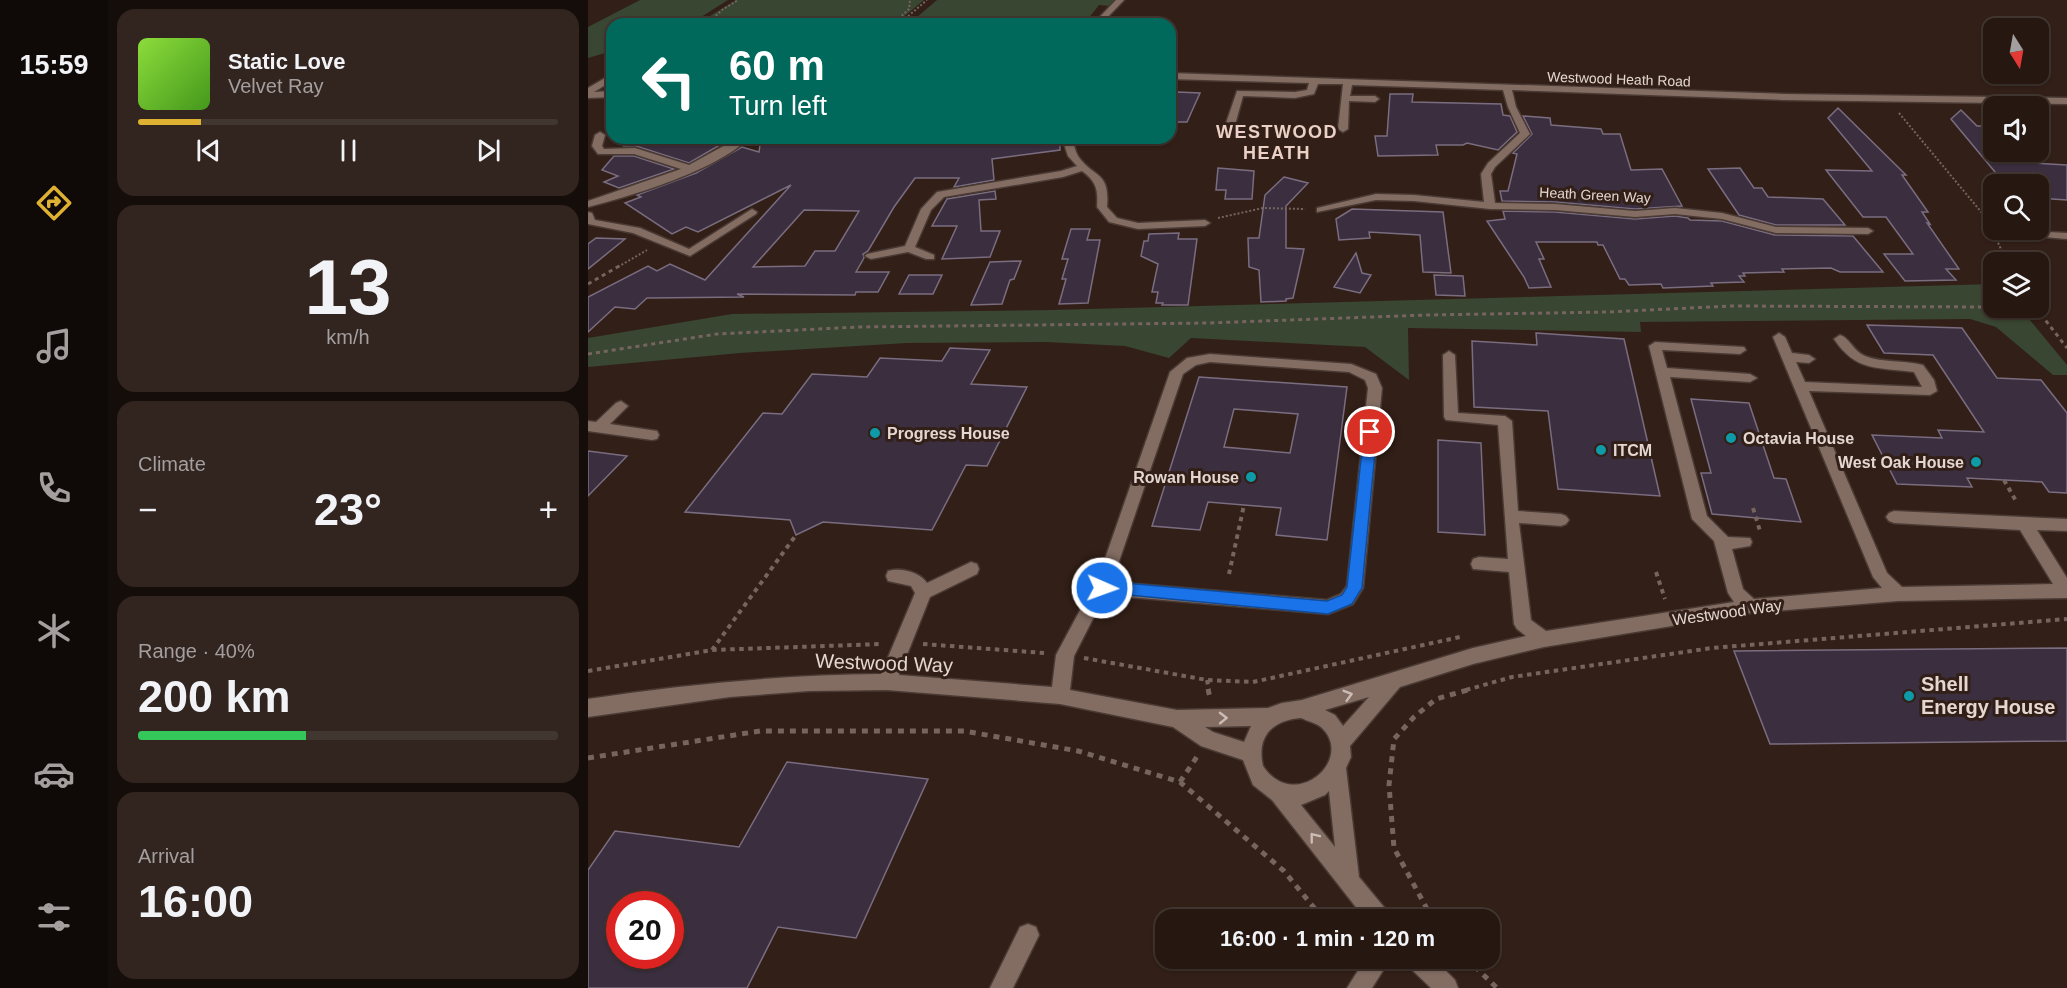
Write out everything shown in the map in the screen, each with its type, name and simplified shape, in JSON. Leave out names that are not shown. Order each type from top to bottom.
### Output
[{"type":"street","points":[[1104,18],[1120,0]]},
{"type":"street","name":"Westwood Heath Road","points":[[1176,76],[1889,100],[2067,101]]},
{"type":"street","points":[[588,93],[606,81]]},
{"type":"street","points":[[1228,132],[1240,93],[1311,92],[1314,81]]},
{"type":"street","points":[[1342,129],[1348,82]]},
{"type":"street","points":[[1490,206],[1486,174],[1491,165],[1512,149],[1525,134],[1512,108],[1507,88]]},
{"type":"street","points":[[588,93],[606,94]]},
{"type":"street","points":[[1345,98],[1375,99]]},
{"type":"street","points":[[600,135],[597,146],[601,152],[635,151],[661,157],[688,168]]},
{"type":"street","points":[[588,204],[688,168],[736,144]]},
{"type":"street","points":[[1069,144],[1073,156],[1098,177],[1104,192],[1102,207],[1113,220],[1137,232],[1204,223]]},
{"type":"street","points":[[909,248],[926,209],[940,194],[1063,174],[1085,167]]},
{"type":"street","name":"Heath Green Way","points":[[1321,210],[1376,197],[1414,198],[1490,206],[1555,207],[1635,214],[1675,211],[1722,216],[1776,230],[1868,231]]},
{"type":"street","points":[[588,215],[591,222],[636,230],[690,253],[752,212]]},
{"type":"street","points":[[2049,235],[2067,236]]},
{"type":"street","points":[[871,256],[909,248],[930,257]]},
{"type":"street","points":[[1779,337],[1802,386],[1881,577],[1898,594]]},
{"type":"street","points":[[1802,386],[1930,391],[1918,368],[1864,361],[1851,354],[1840,339]]},
{"type":"street","points":[[1740,350],[1654,346],[1700,519],[1721,538],[1736,593],[1751,606]]},
{"type":"street","points":[[1449,355],[1451,417],[1505,421],[1511,516],[1524,624],[1544,639]]},
{"type":"street","points":[[1788,357],[1809,359]]},
{"type":"street","points":[[1060,696],[1065,655],[1102,588],[1177,372],[1192,361],[1210,358],[1351,368],[1371,377],[1375,388],[1354,588],[1347,599],[1328,607],[1102,588]]},
{"type":"street","points":[[1662,372],[1750,378]]},
{"type":"street","points":[[593,426],[621,406]]},
{"type":"street","points":[[593,426],[652,435]]},
{"type":"street","points":[[1511,516],[1561,520]]},
{"type":"street","points":[[1894,517],[2067,525]]},
{"type":"street","points":[[2025,524],[2067,591]]},
{"type":"street","points":[[1724,544],[1744,542]]},
{"type":"street","points":[[1479,564],[1516,566]]},
{"type":"street","points":[[887,682],[901,643],[924,592],[971,570]]},
{"type":"street","points":[[894,576],[916,580],[924,592]]},
{"type":"street","name":"Westwood Way","points":[[1302,709],[1473,656],[1544,639],[1751,606],[1898,594],[2067,591]]},
{"type":"street","name":"Westwood Way","points":[[588,708],[650,698],[741,688],[809,683],[887,682],[1060,696],[1177,719],[1269,717]]},
{"type":"street","points":[[1341,742],[1393,682]]},
{"type":"street","points":[[1302,709],[1316,712],[1328,720],[1341,742],[1341,756],[1337,770],[1328,782],[1307,794],[1293,796],[1279,793],[1265,785],[1256,774],[1251,753],[1258,733],[1269,717],[1283,711],[1302,709]]},
{"type":"street","name":"Westwood Way","points":[[1177,719],[1208,740],[1251,753]]},
{"type":"street","points":[[1337,770],[1349,882]]},
{"type":"street","points":[[1279,793],[1371,909]]},
{"type":"street","points":[[1001,988],[1028,934]]},
{"type":"street","points":[[1358,988],[1372,969]]},
{"type":"street","points":[[1427,969],[1447,988]]},
{"type":"path","points":[[715,18],[738,0]]},
{"type":"path","points":[[899,18],[909,9],[910,0]]},
{"type":"path","points":[[905,18],[927,0]]},
{"type":"path","points":[[1889,100],[1987,219],[2002,252]]},
{"type":"path","points":[[1204,223],[1215,218],[1263,208],[1321,210]]},
{"type":"path","points":[[588,284],[662,242]]},
{"type":"path","points":[[588,354],[717,334],[859,327],[1208,323],[1427,315],[1608,312],[1731,306],[1983,307]]},
{"type":"path","points":[[2044,318],[2067,348]]},
{"type":"path","points":[[2004,480],[2016,501]]},
{"type":"path","points":[[1229,574],[1244,505]]},
{"type":"path","points":[[1753,508],[1760,531]]},
{"type":"path","points":[[712,651],[796,534]]},
{"type":"path","points":[[1656,572],[1665,599]]},
{"type":"path","points":[[1656,600],[1677,598]]},
{"type":"path","points":[[1427,909],[1394,848],[1389,785],[1394,738],[1436,699],[1512,677],[1712,648],[2067,620]]},
{"type":"path","points":[[588,671],[712,651],[901,643],[1065,655],[1207,680],[1252,681],[1466,636]]},
{"type":"path","points":[[588,758],[760,731],[964,731],[1078,751],[1180,782],[1284,871],[1315,909]]},
{"type":"path","points":[[1477,969],[1497,988]]},
{"type":"green space","points":[[640,0],[728,0],[700,18],[606,18],[606,53],[588,58],[588,27]]},
{"type":"green space","points":[[736,0],[924,0],[902,18],[707,18]]},
{"type":"green space","points":[[937,0],[1115,0],[1110,6],[1099,5],[1089,18],[916,18]]},
{"type":"green space","points":[[1983,284],[1983,318],[2028,318],[2067,365],[2067,375],[2053,375],[1996,327],[1970,319],[1640,322],[1641,332],[1408,328],[1409,380],[1365,347],[1191,338],[1169,358],[1125,346],[1045,342],[907,343],[740,353],[588,367],[588,338],[732,314],[1052,310]]},
{"type":"building","points":[[1177,92],[1200,93],[1187,122],[1176,122]]},
{"type":"building","points":[[1390,94],[1413,94],[1412,102],[1501,104],[1503,115],[1510,116],[1517,132],[1498,150],[1467,143],[1436,145],[1438,155],[1378,156],[1375,136],[1387,136]]},
{"type":"building","points":[[1838,108],[1906,175],[1902,175],[1928,212],[1922,212],[1930,224],[1927,223],[1959,269],[1946,269],[1956,280],[1905,281],[1884,254],[1913,254],[1886,217],[1863,217],[1826,170],[1872,171],[1828,118]]},
{"type":"building","points":[[1961,110],[1977,126],[1983,126],[1983,158],[1951,119]]},
{"type":"building","points":[[1523,116],[1550,118],[1551,125],[1601,129],[1603,134],[1620,134],[1631,170],[1662,169],[1682,206],[1635,209],[1555,202],[1502,201],[1500,191],[1508,191],[1517,154],[1513,153],[1532,134]]},
{"type":"building","points":[[626,144],[722,144],[689,163],[636,146],[624,146]]},
{"type":"building","points":[[760,144],[1060,144],[1060,150],[992,159],[994,180],[954,187],[959,178],[915,178],[894,207],[868,251],[863,254],[864,258],[856,272],[889,272],[878,292],[856,292],[855,295],[737,294],[744,297],[647,298],[635,309],[615,307],[588,332],[588,297],[648,266],[657,271],[670,264],[705,280],[791,185],[698,232],[686,227],[672,234],[625,203],[641,197],[637,195],[696,173],[742,147],[759,152]],"holes":[[[804,210],[859,211],[835,251],[815,251],[805,266],[753,267]]]},
{"type":"building","points":[[614,156],[634,156],[674,169],[619,188],[604,182],[618,176],[602,170]]},
{"type":"building","points":[[1987,162],[2067,165],[2067,200],[2049,199],[2049,174],[1997,174]]},
{"type":"building","points":[[1218,168],[1254,171],[1252,199],[1225,199],[1226,190],[1216,190]]},
{"type":"building","points":[[1740,168],[1754,188],[1762,188],[1768,197],[1823,199],[1845,225],[1776,225],[1739,215],[1708,169]]},
{"type":"building","points":[[1284,177],[1308,183],[1286,206],[1286,248],[1304,249],[1293,298],[1286,299],[1286,301],[1261,302],[1259,270],[1249,267],[1248,238],[1259,238],[1265,195]]},
{"type":"building","points":[[995,191],[996,199],[979,200],[981,231],[1000,231],[990,257],[942,259],[957,226],[932,226],[947,199]]},
{"type":"building","points":[[1352,209],[1443,212],[1451,273],[1423,272],[1420,235],[1369,232],[1370,238],[1339,240],[1336,219]]},
{"type":"building","points":[[1503,211],[1555,212],[1635,219],[1675,216],[1690,220],[1722,221],[1775,235],[1853,236],[1883,272],[1840,272],[1831,268],[1782,269],[1784,272],[1743,273],[1745,276],[1739,276],[1744,282],[1663,288],[1661,284],[1629,285],[1625,279],[1620,279],[1603,245],[1598,245],[1597,242],[1536,242],[1544,259],[1539,259],[1551,287],[1529,288],[1487,221],[1505,219]]},
{"type":"building","points":[[1071,229],[1090,229],[1087,240],[1100,240],[1088,303],[1059,304],[1066,279],[1062,279],[1068,259],[1062,259]]},
{"type":"building","points":[[1179,233],[1178,239],[1197,239],[1188,305],[1162,305],[1163,303],[1156,303],[1158,292],[1152,292],[1158,264],[1141,256],[1144,241],[1148,241],[1149,234]]},
{"type":"building","points":[[596,238],[625,239],[588,269],[588,244]]},
{"type":"building","points":[[1356,253],[1362,273],[1371,275],[1360,293],[1334,287]]},
{"type":"building","points":[[1021,261],[1014,279],[1010,280],[1002,304],[971,305],[990,262]]},
{"type":"building","points":[[909,275],[942,275],[933,294],[899,294]]},
{"type":"building","points":[[1434,275],[1463,276],[1465,296],[1436,295]]},
{"type":"building","points":[[1867,325],[1962,328],[1997,378],[2041,380],[2067,413],[2067,493],[2049,492],[2042,482],[1967,478],[1972,487],[1897,484],[1872,435],[1942,438],[1938,430],[1984,432],[1933,355],[1884,353]]},
{"type":"building","name":"ITCM","points":[[1536,333],[1624,339],[1660,496],[1558,489],[1548,411],[1474,407],[1472,341],[1537,345]]},
{"type":"building","name":"Progress House","points":[[950,348],[990,350],[971,384],[1027,387],[987,466],[966,465],[932,530],[823,522],[796,535],[790,520],[685,512],[763,413],[782,414],[812,374],[867,377],[880,358],[942,361]]},
{"type":"building","name":"Rowan House","points":[[1199,377],[1347,387],[1327,540],[1276,535],[1281,508],[1208,502],[1200,530],[1152,526]],"holes":[[[1234,409],[1298,414],[1290,453],[1224,447]]]},
{"type":"building","name":"Octavia House","points":[[1691,399],[1749,403],[1774,478],[1786,479],[1801,522],[1712,514],[1701,473],[1711,473]]},
{"type":"building","points":[[1438,440],[1481,443],[1485,535],[1438,532]]},
{"type":"building","points":[[588,451],[627,456],[588,496]]},
{"type":"building","name":"Shell Energy House","points":[[2067,648],[2067,741],[1770,744],[1734,651]]},
{"type":"building","points":[[787,762],[928,779],[856,938],[778,927],[747,988],[588,988],[588,870],[615,831],[739,847]]},
{"type":"place","name":"Progress House","points":[[875,433]]},
{"type":"place","name":"Octavia House","points":[[1731,438]]},
{"type":"place","name":"ITCM","points":[[1601,450]]},
{"type":"place","name":"West Oak House","points":[[1976,462]]},
{"type":"place","name":"Rowan House","points":[[1251,477]]},
{"type":"place","name":"Shell Energy House","points":[[1909,696]]},
{"type":"district","name":"WESTWOOD HEATH","points":[[1277,142]]},
{"type":"route","points":[[1102,588],[1328,607],[1347,599],[1354,588],[1370,432]]}]
